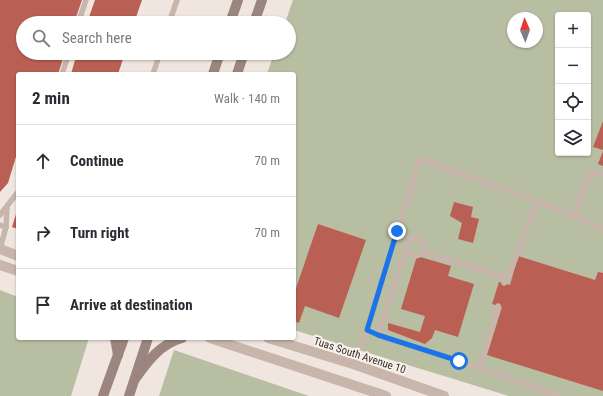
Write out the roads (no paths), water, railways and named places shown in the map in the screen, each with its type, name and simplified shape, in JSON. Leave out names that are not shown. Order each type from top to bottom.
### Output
[{"type":"main road","points":[[232,16],[238,0]]},
{"type":"main road","points":[[256,16],[262,0]]},
{"type":"main road","points":[[214,72],[218,60]]},
{"type":"main road","points":[[238,72],[242,60]]},
{"type":"main road","points":[[115,340],[118,355]]},
{"type":"main road","points":[[104,396],[123,340]]},
{"type":"main road","points":[[129,396],[147,340]]},
{"type":"main road","points":[[135,379],[148,360],[157,351],[165,345],[177,340]]},
{"type":"street","points":[[0,249],[16,255]]},
{"type":"street","points":[[0,265],[16,270]]},
{"type":"street","points":[[216,340],[386,396]]},
{"type":"street","name":"Tuas South Avenue 10","points":[[275,340],[354,364],[444,396]]},
{"type":"lane","points":[[80,16],[86,0]]},
{"type":"lane","points":[[172,16],[177,0]]},
{"type":"lane","points":[[63,72],[67,60]]},
{"type":"lane","points":[[154,72],[158,60]]},
{"type":"lane","points":[[354,364],[367,330],[420,159],[537,201],[603,229]]},
{"type":"lane","points":[[574,217],[588,176],[594,173],[603,174]]},
{"type":"lane","points":[[0,214],[16,195]]},
{"type":"lane","points":[[422,252],[506,281],[537,201]]},
{"type":"lane","points":[[0,249],[7,207]]},
{"type":"lane","points":[[397,231],[410,239]]},
{"type":"lane","points":[[378,335],[406,245],[410,239],[414,237],[422,241],[424,244],[422,252],[419,255],[411,255],[406,249]]},
{"type":"lane","points":[[480,368],[498,306]]},
{"type":"lane","points":[[367,330],[559,396]]}]
